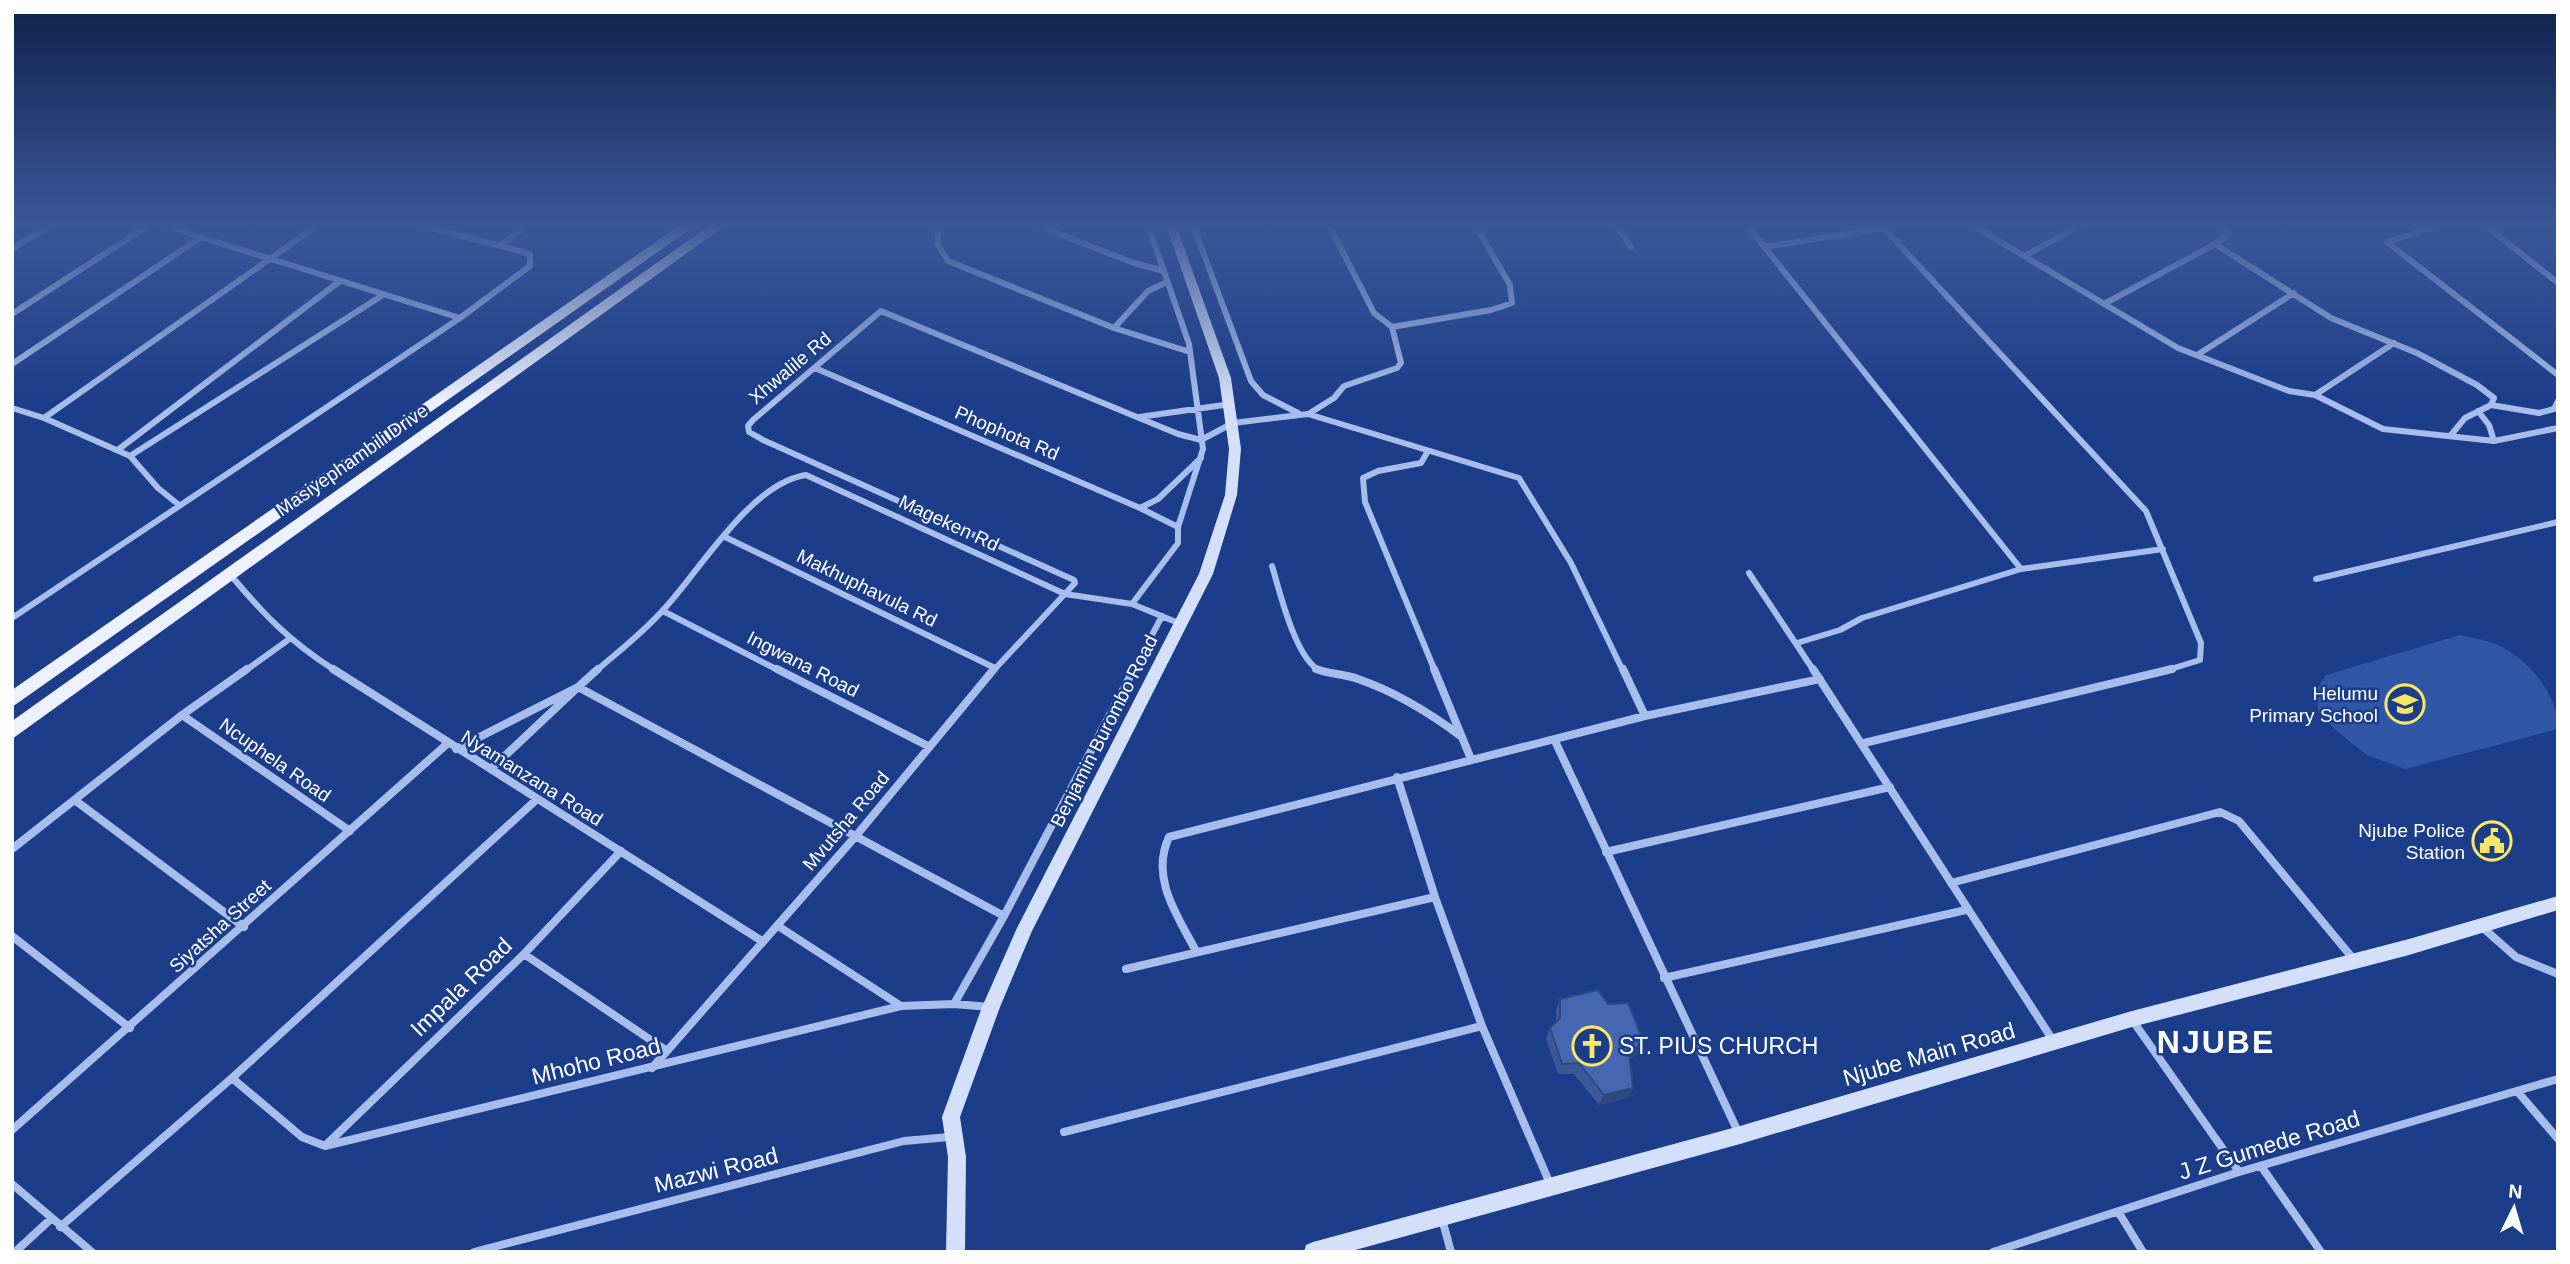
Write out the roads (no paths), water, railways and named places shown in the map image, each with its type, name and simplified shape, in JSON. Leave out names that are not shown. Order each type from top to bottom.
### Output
[{"type":"main road","name":"Masiyephambili Drive","points":[[12,700],[605,284]]},
{"type":"main road","name":"Masiyephambili Drive","points":[[12,731],[636,284]]},
{"type":"street","points":[[12,314],[58,284]]},
{"type":"street","points":[[12,364],[132,284]]},
{"type":"street","points":[[44,418],[234,284]]},
{"type":"street","points":[[119,449],[336,284]]},
{"type":"street","points":[[349,284],[460,318]]},
{"type":"street","points":[[12,618],[508,284]]},
{"type":"street","points":[[1004,284],[1114,328],[1190,352]]},
{"type":"street","points":[[1114,328],[1148,291],[1163,284]]},
{"type":"street","points":[[1132,604],[1171,555],[1202,456],[1187,335],[1168,284]]},
{"type":"street","name":"Benjamin Burombo Road","points":[[956,1252],[957,1157],[951,1117],[991,1007],[1025,928],[1206,574],[1228,509],[1234,482],[1231,404],[1225,378],[1192,284]]},
{"type":"street","points":[[1215,284],[1251,381],[1263,395],[1299,414]]},
{"type":"street","points":[[1308,414],[1334,398],[1344,386],[1397,368],[1401,363],[1392,327],[1374,313],[1359,284]]},
{"type":"street","points":[[1392,327],[1491,310],[1512,303],[1509,284]]},
{"type":"street","points":[[1794,284],[2021,569]]},
{"type":"street","points":[[1864,743],[2200,660],[2201,643],[2146,511],[1937,284]]},
{"type":"street","points":[[2071,284],[2178,348],[2300,395],[2315,394],[2394,343]]},
{"type":"street","points":[[2104,304],[2141,284]]},
{"type":"street","points":[[2279,284],[2330,318],[2394,343],[2486,391],[2494,398],[2491,405]]},
{"type":"street","points":[[2441,284],[2558,376]]},
{"type":"street","points":[[2197,355],[2294,293]]},
{"type":"street","points":[[130,456],[383,295]]},
{"type":"street","name":"Xhwalile Rd","points":[[1065,594],[1073,587],[1074,580],[750,432],[748,426],[881,311],[1178,434],[1201,440]]},
{"type":"street","name":"Phophota Rd","points":[[815,368],[1140,508],[1179,531]]},
{"type":"street","points":[[2315,394],[2383,429],[2398,433],[2451,435],[2494,441],[2558,428]]},
{"type":"street","points":[[2451,435],[2465,418],[2491,405],[2539,413],[2554,409],[2558,401]]},
{"type":"street","points":[[1138,417],[1231,404]]},
{"type":"street","points":[[12,408],[44,418],[119,449],[130,456],[158,488],[179,505]]},
{"type":"street","points":[[2478,411],[2489,425],[2494,441]]},
{"type":"street","points":[[1201,440],[1233,423],[1308,414],[1519,478],[1535,499],[1559,542],[1645,716]]},
{"type":"street","points":[[1428,451],[1421,463],[1386,466],[1372,472],[1363,478],[1362,489],[1471,759]]},
{"type":"street","points":[[1140,508],[1164,494],[1202,456]]},
{"type":"street","name":"Mageken Rd","points":[[578,687],[663,611],[755,500],[773,485],[795,476],[806,475],[1065,594],[1132,604],[1181,624]]},
{"type":"street","points":[[2316,579],[2558,522]]},
{"type":"street","name":"Makhuphavula Rd","points":[[724,537],[995,668]]},
{"type":"street","points":[[1797,643],[1840,630],[1862,618],[2021,569],[2162,549]]},
{"type":"street","points":[[1272,566],[1291,625],[1317,670],[1338,673],[1390,693],[1426,710],[1462,738]]},
{"type":"street","name":"Nyamanzana Road","points":[[229,573],[250,602],[288,639],[452,747],[762,941]]},
{"type":"street","points":[[1749,573],[1864,743],[1966,910],[2055,1043]]},
{"type":"street","name":"Mvutsha Road","points":[[652,1068],[855,837],[995,668],[1065,594]]},
{"type":"street","name":"Ingwana Road","points":[[663,611],[928,746]]},
{"type":"street","points":[[954,1004],[1004,916],[1162,616]]},
{"type":"street","points":[[12,849],[182,715],[288,639]]},
{"type":"street","points":[[1196,951],[1163,882],[1161,858],[1169,837],[1645,716],[1820,679]]},
{"type":"street","points":[[491,769],[578,687],[1004,916]]},
{"type":"street","name":"Siyatsha Street","points":[[12,1130],[351,831],[452,747],[578,687]]},
{"type":"street","name":"Ncuphela Road","points":[[182,715],[351,831]]},
{"type":"street","points":[[1555,741],[1740,1135]]},
{"type":"street","points":[[1397,777],[1435,897],[1482,1026],[1551,1187]]},
{"type":"street","points":[[1606,852],[1890,787]]},
{"type":"street","points":[[60,1227],[232,1078],[536,800]]},
{"type":"street","points":[[76,801],[244,927]]},
{"type":"street","points":[[1951,883],[2207,814],[2228,814],[2239,821],[2355,961]]},
{"type":"street","name":"Impala Road","points":[[325,1146],[524,954],[621,851]]},
{"type":"street","points":[[1126,969],[1435,897]]},
{"type":"street","name":"Njube Main Road","points":[[1313,1252],[1740,1135],[2132,1019],[2481,927],[2558,903]]},
{"type":"street","points":[[1664,978],[1966,910]]},
{"type":"street","points":[[778,926],[901,1006]]},
{"type":"street","points":[[2481,927],[2506,953],[2526,965],[2558,974]]},
{"type":"street","points":[[12,936],[130,1028]]},
{"type":"street","points":[[524,954],[667,1051]]},
{"type":"street","name":"Mhoho Road","points":[[325,1146],[901,1006],[954,1004],[991,1007]]},
{"type":"street","points":[[2132,1019],[2239,1172]]},
{"type":"street","points":[[1064,1132],[1482,1026]]},
{"type":"street","points":[[232,1078],[302,1137],[325,1146]]},
{"type":"street","name":"J Z Gumede Road","points":[[1993,1252],[2239,1172],[2558,1079]]},
{"type":"street","points":[[2517,1091],[2558,1139]]},
{"type":"street","name":"Mazwi Road","points":[[474,1252],[904,1142],[949,1137],[951,1117]]},
{"type":"street","points":[[2261,1166],[2321,1252]]},
{"type":"street","points":[[12,1184],[92,1252]]},
{"type":"street","points":[[2119,1213],[2143,1252]]},
{"type":"street","points":[[1441,1216],[1451,1252]]},
{"type":"street","points":[[15,1252],[52,1218]]},
{"type":"place","name":"Helumu Primary School","points":[[2405,704]]},
{"type":"place","name":"Njube Police Station","points":[[2492,841]]},
{"type":"place","name":"ST. PIUS CHURCH","points":[[1592,1046]]},
{"type":"district","name":"NJUBE","points":[[2216,1042]]}]
